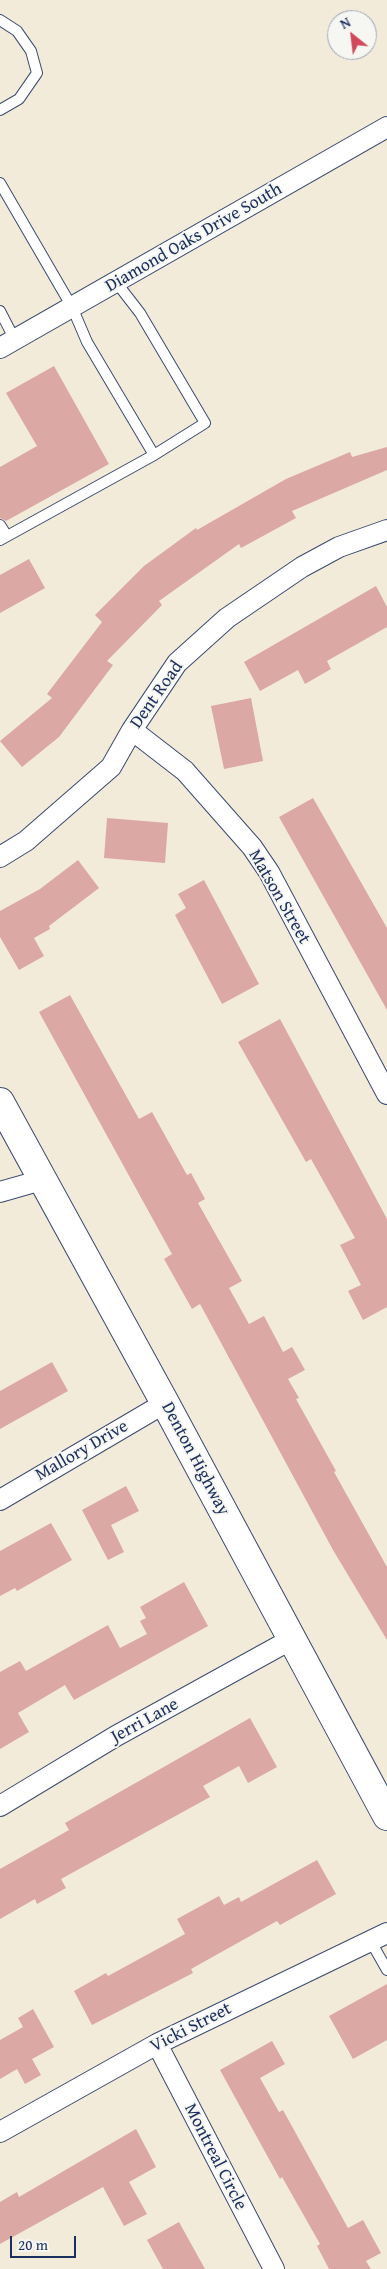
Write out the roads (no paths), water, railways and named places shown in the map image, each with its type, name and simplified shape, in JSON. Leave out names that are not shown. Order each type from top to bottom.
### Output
[{"type":"main road","name":"Denton Highway","points":[[0,1102],[165,1403],[387,1816]]},
{"type":"street","name":"Diamond Oaks Drive South","points":[[7,344],[387,127]]},
{"type":"street","name":"Dent Road","points":[[0,857],[26,842],[111,767],[132,730],[177,663],[227,618],[302,567],[332,551],[387,530]]},
{"type":"street","name":"Matson Street","points":[[132,730],[185,771],[252,847],[269,872],[387,1094]]},
{"type":"street","points":[[0,1192],[42,1180]]},
{"type":"street","name":"Mallory Drive","points":[[0,1500],[165,1403]]},
{"type":"street","name":"Jerri Lane","points":[[0,1806],[116,1736],[292,1639]]},
{"type":"street","name":"Vicki Street","points":[[0,2132],[157,2044],[378,1936]]},
{"type":"street","name":"Montreal Circle","points":[[157,2044],[274,2269]]},
{"type":"lane","points":[[0,20],[17,30],[31,51],[37,72],[19,100],[0,110]]},
{"type":"lane","points":[[0,183],[72,307],[87,342],[154,455]]},
{"type":"lane","points":[[0,525],[3,538],[154,455],[205,423],[140,313],[116,282]]},
{"type":"lane","points":[[0,311],[7,344]]},
{"type":"lane","points":[[378,1936],[387,1970]]}]
